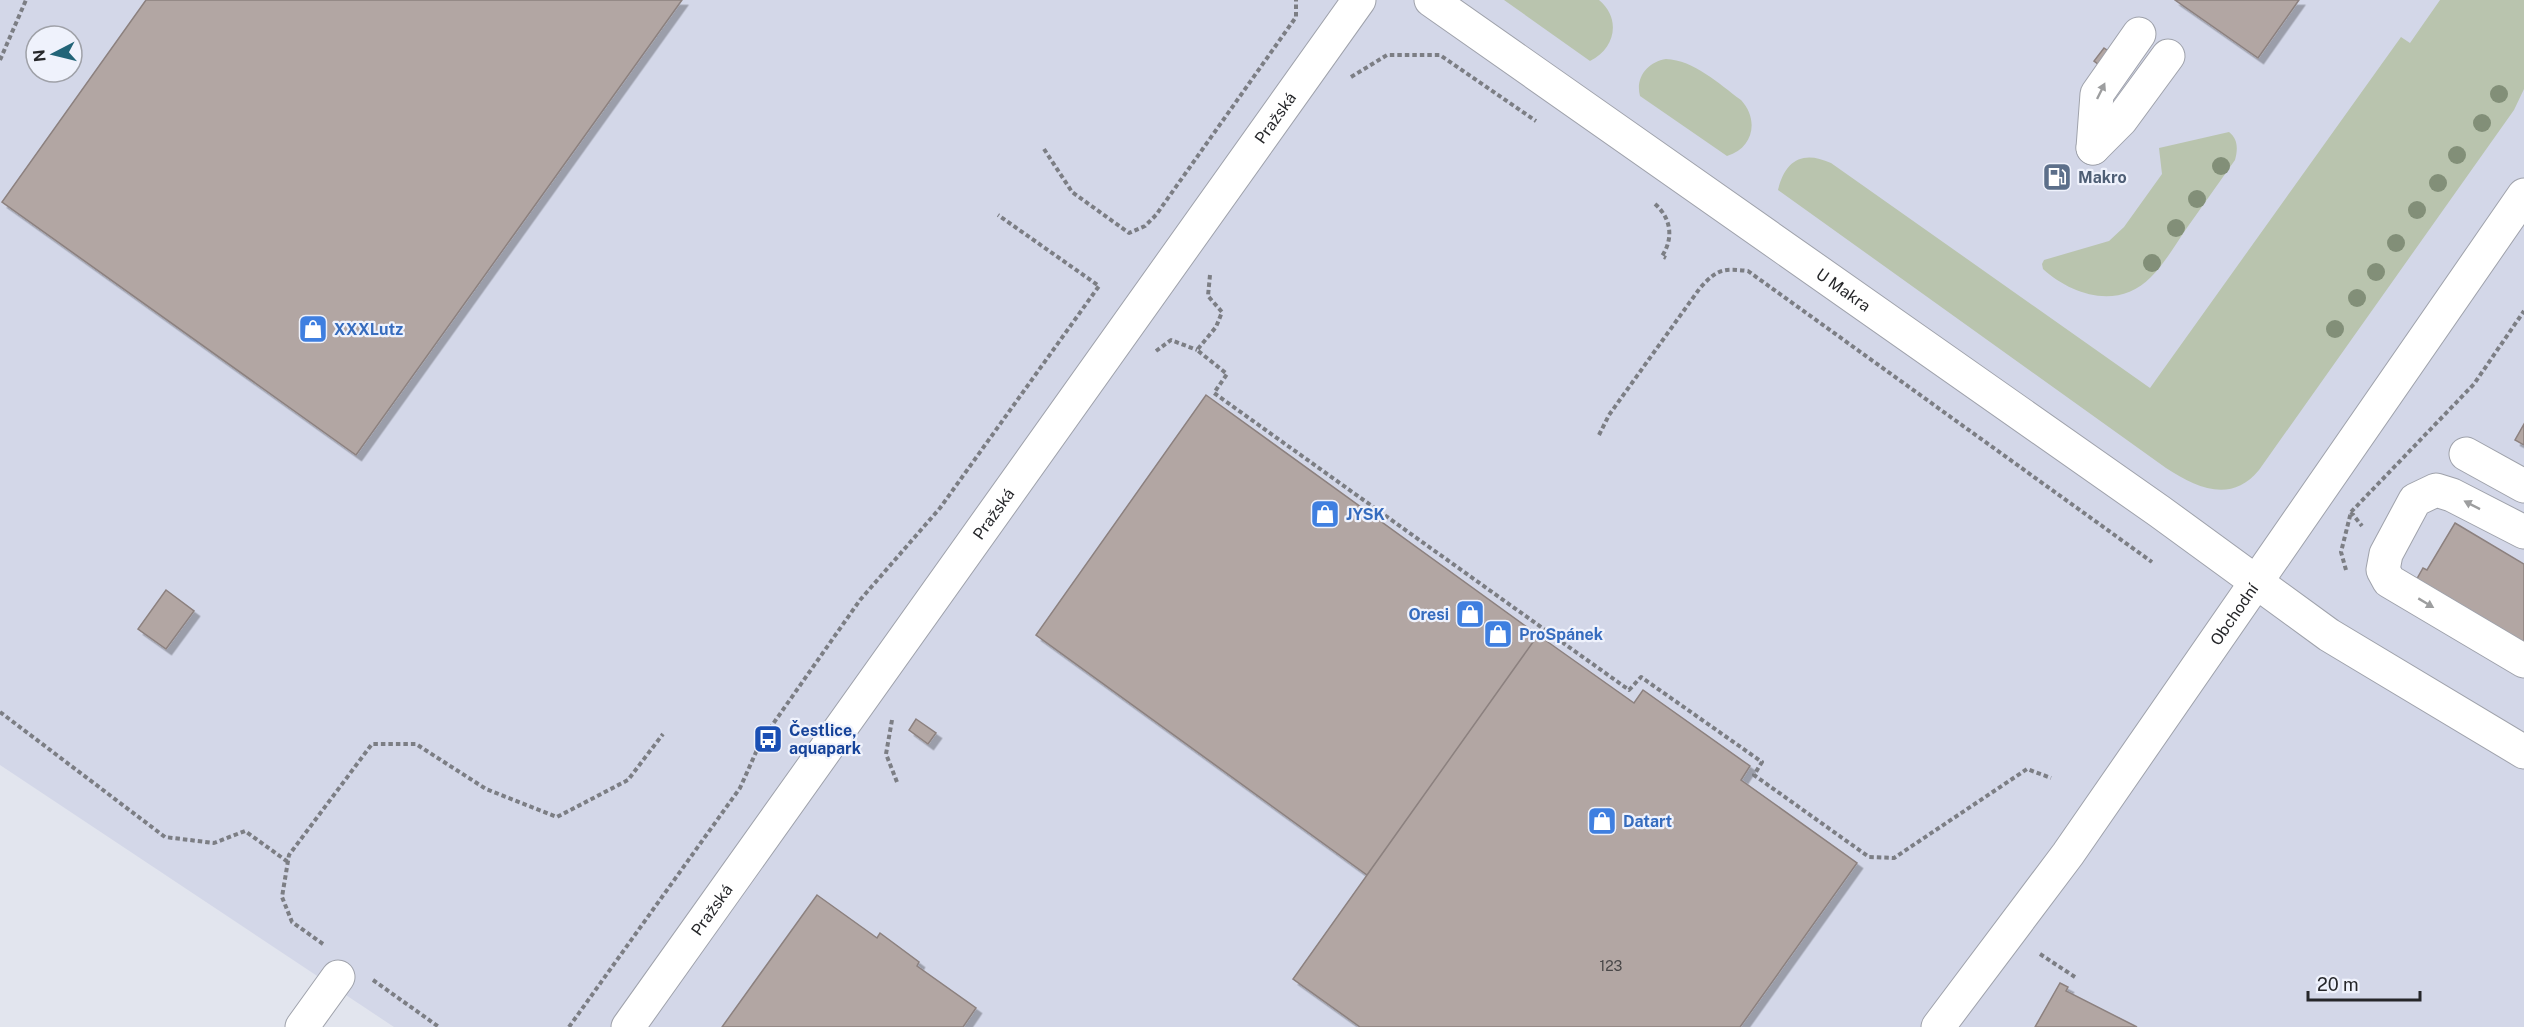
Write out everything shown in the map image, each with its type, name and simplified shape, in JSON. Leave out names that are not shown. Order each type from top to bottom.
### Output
[{"type":"street","name":"Pražská","points":[[628,1027],[1359,0]]},
{"type":"street","name":"U Makra","points":[[1431,0],[2159,511],[2329,635],[2524,752]]},
{"type":"street","points":[[2139,34],[2097,94],[2093,148],[2121,120],[2168,56]]},
{"type":"street","name":"Obchodní","points":[[1938,1027],[2068,854],[2524,195]]},
{"type":"street","points":[[2466,454],[2524,486]]},
{"type":"street","points":[[2524,532],[2452,495],[2436,490],[2415,500],[2386,554],[2383,570],[2389,581],[2524,661]]},
{"type":"street","points":[[302,1027],[334,963]]},
{"type":"path","points":[[0,60],[26,0]]},
{"type":"path","points":[[1044,149],[1072,192],[1129,233],[1145,226],[1156,215],[1296,17],[1296,0]]},
{"type":"path","points":[[1345,85],[1352,76],[1387,55],[1440,55],[1537,122]]},
{"type":"path","points":[[1653,203],[1668,220],[1670,234],[1662,256],[1666,258]]},
{"type":"path","points":[[569,1027],[740,788],[762,741],[860,600],[940,508],[1099,286],[998,215]]},
{"type":"path","points":[[1210,269],[1208,296],[1222,312],[1216,327],[1197,350],[1227,374],[1214,393],[1629,690],[1641,677],[1762,762],[1754,775],[1869,857],[1894,858],[2027,769],[2051,778]]},
{"type":"path","points":[[1599,435],[1608,416],[1712,274],[1728,269],[1748,271],[2152,562]]},
{"type":"path","points":[[2348,580],[2341,552],[2351,512],[2474,384],[2524,311]]},
{"type":"path","points":[[0,712],[165,837],[214,843],[245,831],[288,862]]},
{"type":"path","points":[[334,963],[292,922],[282,897],[289,855],[372,744],[416,744],[486,789],[557,817],[627,780],[663,734]]},
{"type":"path","points":[[2040,954],[2075,977]]},
{"type":"path","points":[[370,978],[439,1027]]},
{"type":"shaded area","points":[[0,0],[2524,0],[2524,1027],[394,1027],[0,765]]},
{"type":"green space","points":[[1504,0],[1599,0],[1611,15],[1613,24],[1610,41],[1599,55],[1590,61]]},
{"type":"green space","points":[[2440,0],[2524,0],[2524,89],[2514,110],[2259,470],[2237,487],[2225,490],[2202,486],[2166,468],[1778,190],[1785,171],[1797,160],[1812,158],[1831,163],[2150,388],[2401,37],[2410,43]]},
{"type":"green space","points":[[1666,59],[1676,60],[1696,68],[1741,100],[1747,108],[1752,124],[1748,140],[1743,147],[1727,156],[1640,96],[1639,83],[1644,72],[1654,63]]},
{"type":"green space","points":[[2229,132],[2236,144],[2235,160],[2165,261],[2151,277],[2138,287],[2111,296],[2096,295],[2068,286],[2043,269],[2044,260],[2109,241],[2124,227],[2162,174],[2159,148]]},
{"type":"building","name":"XXXLutz","points":[[146,0],[682,0],[356,455],[2,202]]},
{"type":"building","points":[[2175,0],[2299,0],[2258,58]]},
{"type":"building","points":[[2104,48],[2113,54],[2103,68],[2094,61]]},
{"type":"building","points":[[1206,395],[1538,635],[1367,875],[1036,635]]},
{"type":"building","points":[[2524,424],[2524,445],[2515,440]]},
{"type":"building","points":[[2455,523],[2524,564],[2524,648],[2414,584],[2423,568],[2427,570]]},
{"type":"building","points":[[166,590],[194,611],[166,649],[138,629]]},
{"type":"building","name":"Datart","points":[[1538,635],[1634,703],[1643,690],[1750,766],[1741,780],[1857,863],[1740,1027],[1360,1027],[1293,979]]},
{"type":"building","points":[[916,719],[936,733],[928,744],[909,730]]},
{"type":"building","points":[[817,895],[877,938],[880,933],[919,962],[917,966],[976,1008],[963,1027],[722,1027]]},
{"type":"building","points":[[2060,983],[2068,987],[2066,991],[2137,1027],[2035,1027]]},
{"type":"place","name":"Makro","points":[[2057,177]]},
{"type":"place","name":"XXXLutz","points":[[313,329]]},
{"type":"place","name":"JYSK","points":[[1325,514]]},
{"type":"place","name":"Oresi","points":[[1470,614]]},
{"type":"place","name":"ProSpánek","points":[[1498,634]]},
{"type":"place","name":"Čestlice, aquapark","points":[[768,739]]},
{"type":"place","name":"Datart","points":[[1602,821]]}]
